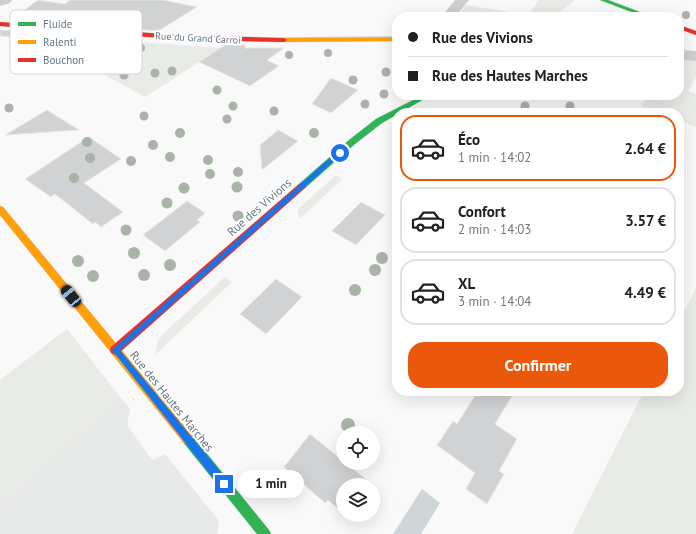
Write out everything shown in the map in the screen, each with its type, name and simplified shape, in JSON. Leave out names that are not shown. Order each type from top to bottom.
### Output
[{"type":"street","points":[[0,2],[5,0]]},
{"type":"street","points":[[452,12],[462,0]]},
{"type":"street","points":[[603,0],[636,12]]},
{"type":"street","name":"Rue du Grand Carroi","points":[[0,24],[10,25]]},
{"type":"street","points":[[684,29],[696,33]]},
{"type":"street","name":"Rue du Grand Carroi","points":[[142,35],[231,40],[392,39]]},
{"type":"street","points":[[684,55],[696,56]]},
{"type":"street","name":"Rue des Vivions","points":[[404,108],[419,100]]},
{"type":"street","name":"Rue des Vivions","points":[[115,350],[352,142],[379,121],[392,114]]},
{"type":"street","name":"Rue des Hautes Marches","points":[[0,209],[265,534]]},
{"type":"shaded area","points":[[539,0],[575,0],[560,12],[530,12]]},
{"type":"shaded area","points":[[466,5],[509,12],[461,12]]},
{"type":"shaded area","points":[[142,42],[221,48],[145,97],[103,74],[142,74]]},
{"type":"shaded area","points":[[684,60],[696,61],[696,77],[688,91],[696,94],[696,127],[684,123],[684,108],[646,108],[641,106],[645,100],[684,100]]},
{"type":"shaded area","points":[[336,175],[342,179],[300,219],[297,210]]},
{"type":"shaded area","points":[[225,277],[232,282],[155,355],[158,340],[163,334]]},
{"type":"shaded area","points":[[696,288],[696,534],[572,534],[641,396],[684,396],[684,312]]},
{"type":"shaded area","points":[[67,329],[121,398],[0,504],[0,380]]},
{"type":"shaded area","points":[[121,398],[130,409],[127,425],[152,460],[165,454],[219,521],[217,534],[0,534],[0,504]]},
{"type":"shaded area","points":[[422,489],[440,503],[421,534],[393,534]]},
{"type":"building","points":[[38,0],[65,4],[70,0],[163,0],[197,7],[158,31],[142,30],[142,10],[24,10]]},
{"type":"building","points":[[0,30],[10,31],[10,37],[0,36]]},
{"type":"building","points":[[225,45],[246,45],[245,48],[284,48],[267,60],[279,66],[250,86],[199,62]]},
{"type":"building","points":[[331,78],[358,90],[331,113],[312,104]]},
{"type":"building","points":[[47,110],[79,130],[5,135]]},
{"type":"building","points":[[278,130],[298,141],[262,170],[260,145]]},
{"type":"building","points":[[89,137],[121,159],[84,183],[123,212],[101,227],[95,222],[93,224],[55,194],[51,197],[25,179]]},
{"type":"building","points":[[187,201],[205,213],[197,220],[200,222],[165,251],[143,235]]},
{"type":"building","points":[[361,202],[385,215],[356,245],[332,231]]},
{"type":"building","points":[[276,279],[302,297],[266,334],[240,314]]},
{"type":"building","points":[[475,396],[512,396],[495,424],[517,439],[499,471],[504,474],[487,504],[466,489],[475,473],[437,445],[453,421],[457,424]]},
{"type":"building","points":[[310,434],[336,455],[336,470],[355,470],[364,478],[336,478],[336,507],[328,500],[325,503],[284,467]]},
{"type":"traffic: fast","points":[[603,0],[636,12]]},
{"type":"traffic: fast","points":[[404,108],[419,100]]},
{"type":"traffic: fast","points":[[302,186],[352,142],[379,121],[392,114]]},
{"type":"traffic: fast","points":[[187,438],[265,534]]},
{"type":"traffic: slow","points":[[284,40],[392,39]]},
{"type":"traffic: slow","points":[[0,209],[187,438]]},
{"type":"traffic: jam","points":[[0,24],[10,25]]},
{"type":"traffic: jam","points":[[684,29],[696,33]]},
{"type":"traffic: jam","points":[[142,35],[248,40],[284,40]]},
{"type":"traffic: jam","points":[[115,350],[302,186]]},
{"type":"route","points":[[224,484],[115,350],[340,153]]}]
